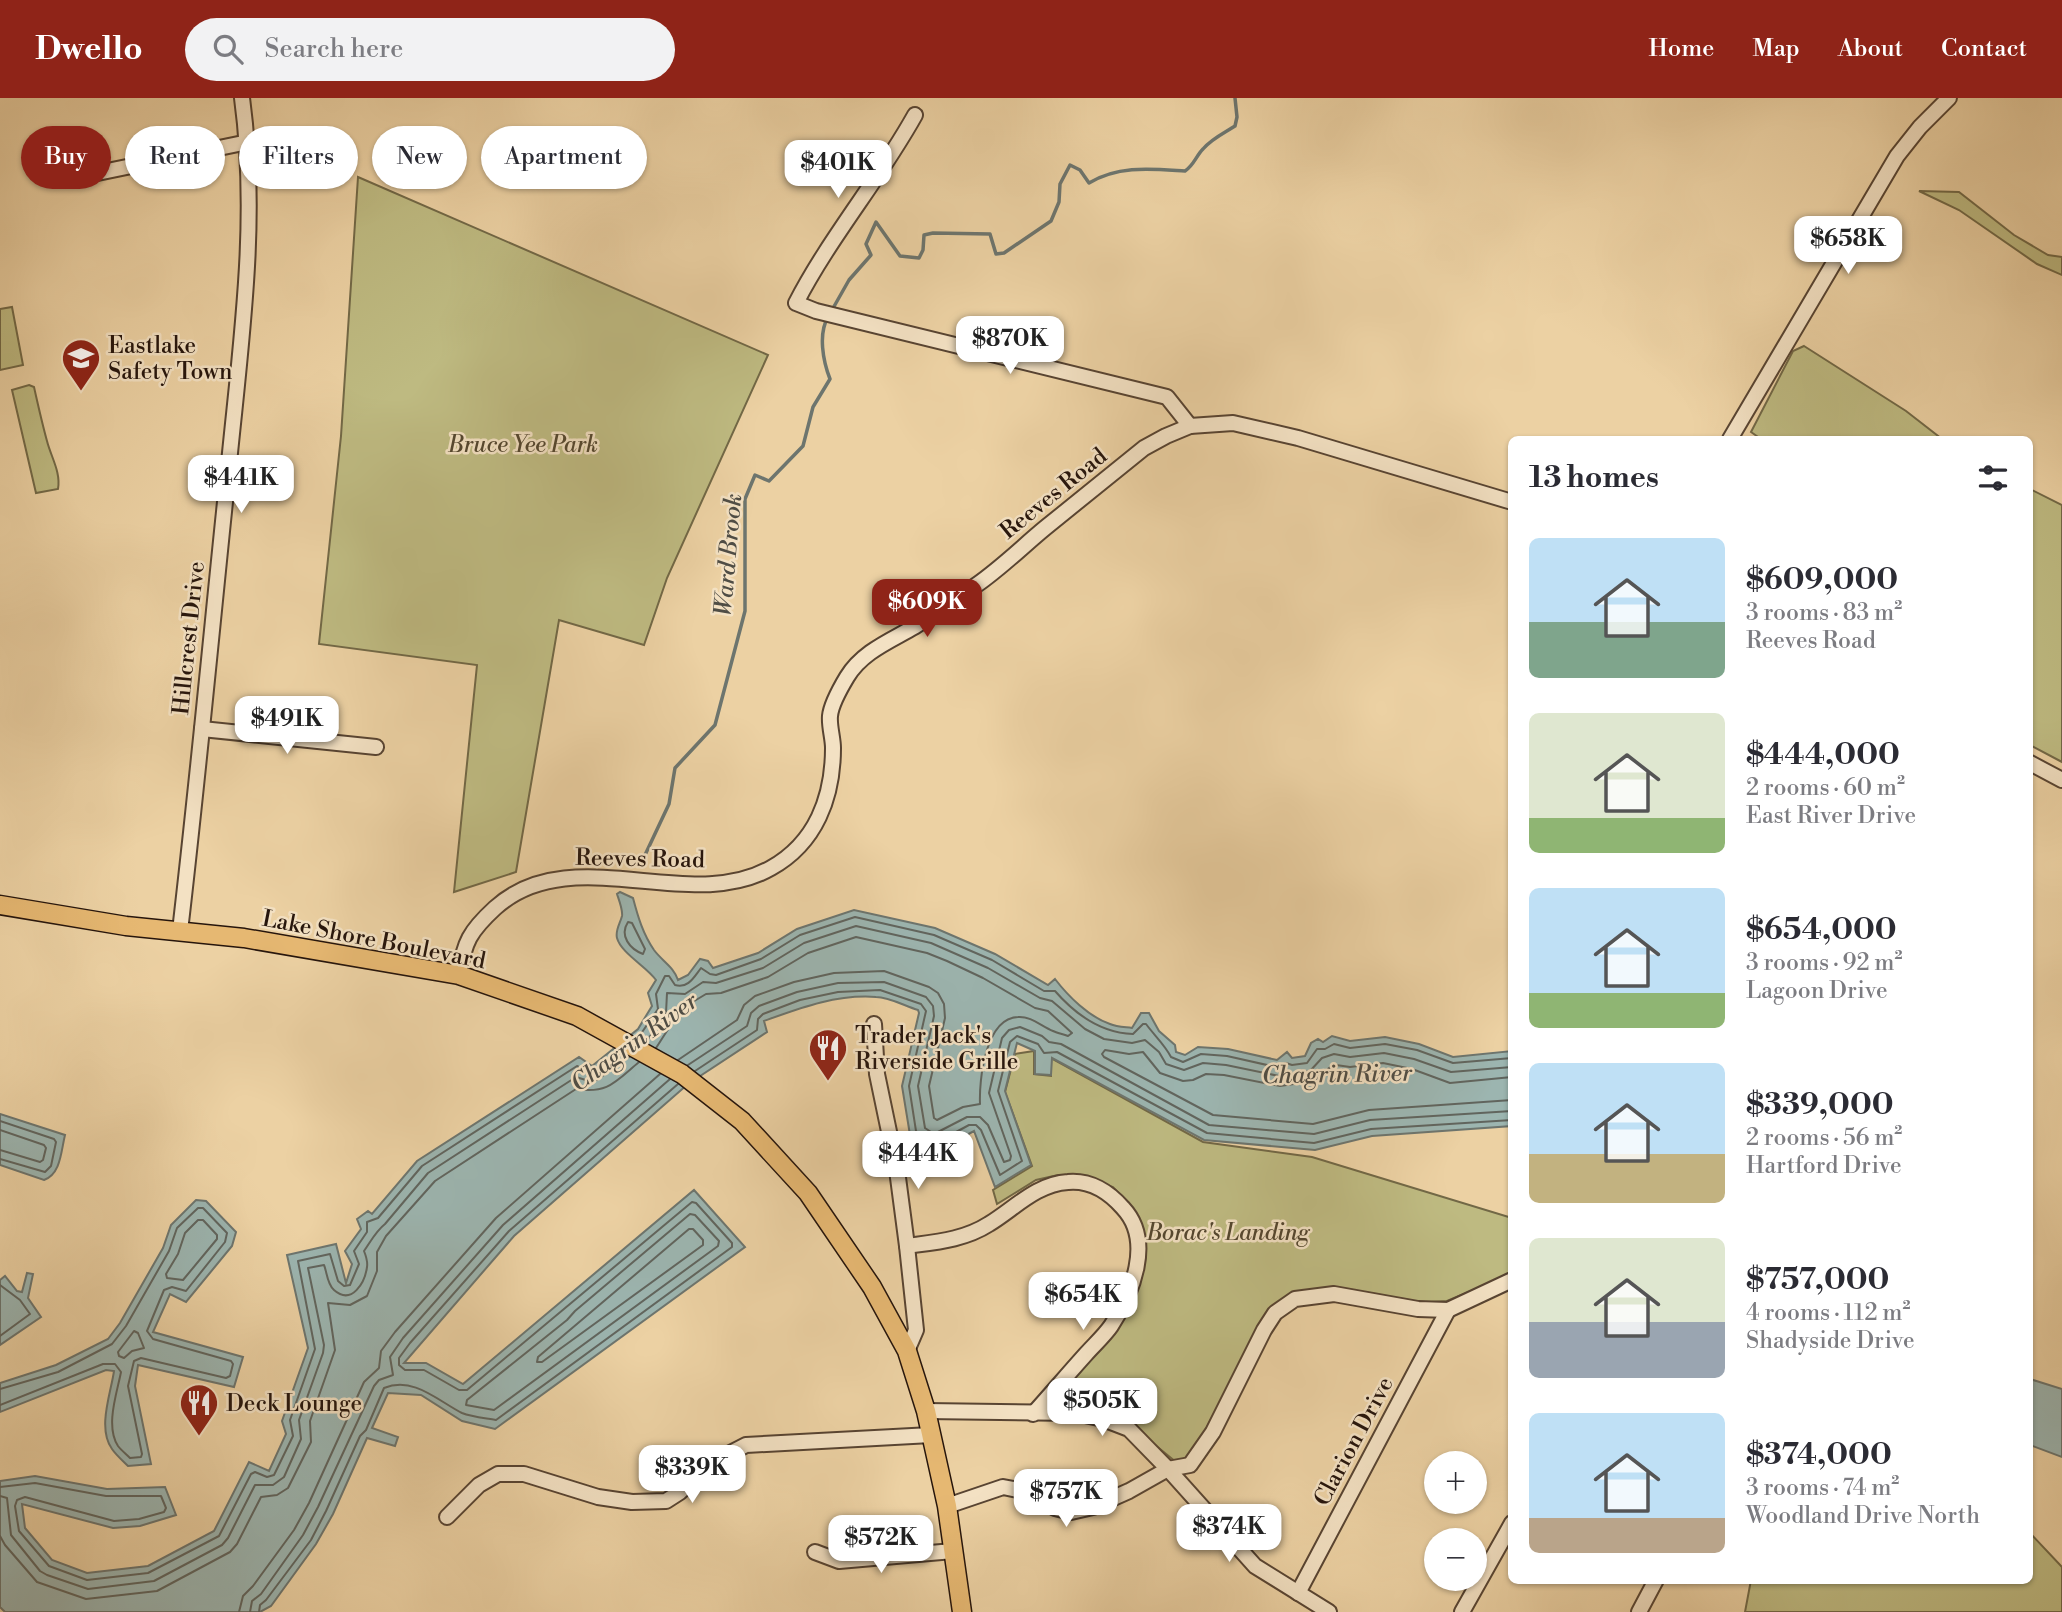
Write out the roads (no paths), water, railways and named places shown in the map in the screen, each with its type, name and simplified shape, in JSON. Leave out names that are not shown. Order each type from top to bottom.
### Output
[{"type":"main road","name":"Lake Shore Boulevard","points":[[0,905],[126,926],[244,938],[459,975],[577,1016],[682,1074],[742,1121],[808,1193],[872,1287],[907,1351],[926,1411],[947,1506],[962,1612]]},
{"type":"street","name":"Hillcrest Drive","points":[[242,98],[246,126]]},
{"type":"street","points":[[1732,436],[1897,156],[1920,127],[1949,98]]},
{"type":"street","points":[[915,115],[901,141],[828,245],[796,303],[816,311],[1167,397],[1190,426]]},
{"type":"street","points":[[111,170],[239,144]]},
{"type":"street","name":"Hillcrest Drive","points":[[180,931],[250,236],[249,189]]},
{"type":"street","name":"Reeves Road","points":[[459,975],[464,945],[484,918],[506,898],[537,884],[549,880],[598,877],[697,884],[737,881],[771,869],[803,845],[823,813],[831,781],[833,746],[830,715],[847,677],[871,651],[915,626],[978,584],[1144,449],[1166,436],[1190,426],[1233,423],[1298,438],[1508,501]]},
{"type":"street","points":[[202,729],[376,747]]},
{"type":"street","points":[[2033,765],[2062,780]]},
{"type":"street","points":[[874,1024],[877,1074],[897,1170],[916,1330],[907,1351]]},
{"type":"street","points":[[907,1246],[960,1238],[988,1225],[1041,1189],[1067,1182],[1089,1184],[1112,1196],[1128,1213],[1136,1231],[1139,1251],[1134,1277],[1110,1328],[1033,1414]]},
{"type":"street","points":[[947,1506],[1003,1486],[1028,1492],[1055,1508],[1071,1512],[1105,1502],[1168,1469],[1190,1465],[1213,1432],[1264,1330],[1275,1313],[1295,1299],[1334,1294],[1418,1309],[1448,1310],[1508,1282]]},
{"type":"street","name":"Clarion Drive","points":[[1298,1593],[1448,1310]]},
{"type":"street","points":[[926,1411],[1076,1413],[1129,1429],[1255,1566],[1329,1612]]},
{"type":"street","points":[[446,1517],[479,1485],[498,1474],[524,1474],[598,1497],[632,1502],[666,1501],[680,1492],[711,1463],[746,1445],[931,1435]]},
{"type":"street","points":[[1462,1612],[1508,1530]]},
{"type":"street","points":[[815,1552],[839,1561],[953,1551]]},
{"type":"street","points":[[1639,1612],[1655,1584]]},
{"type":"water","name":"Chagrin River","points":[[620,892],[633,898],[650,944],[674,971],[678,980],[688,975],[700,959],[708,961],[713,968],[758,953],[797,929],[854,910],[935,928],[995,954],[1048,985],[1055,979],[1087,1011],[1113,1025],[1132,1028],[1141,1013],[1149,1013],[1159,1031],[1175,1045],[1176,1052],[1185,1055],[1198,1047],[1228,1049],[1277,1060],[1287,1052],[1292,1058],[1305,1056],[1311,1043],[1318,1039],[1323,1042],[1332,1036],[1350,1041],[1385,1037],[1419,1044],[1453,1057],[1508,1051],[1508,1126],[1372,1136],[1315,1150],[1204,1140],[1052,1058],[1051,1075],[1035,1074],[1035,1051],[1017,1043],[1005,1091],[1031,1165],[995,1187],[974,1131],[930,1155],[910,1135],[902,1086],[918,1010],[881,997],[847,998],[805,1007],[764,1021],[767,1032],[688,1084],[514,1236],[404,1363],[426,1363],[463,1384],[694,1190],[745,1247],[495,1429],[462,1421],[421,1395],[388,1393],[372,1428],[398,1437],[395,1446],[367,1438],[333,1514],[316,1544],[271,1606],[260,1612],[5,1612],[0,1607],[0,1481],[35,1476],[107,1489],[165,1487],[176,1515],[140,1526],[113,1528],[22,1504],[25,1528],[52,1560],[87,1573],[148,1566],[214,1531],[249,1462],[269,1471],[286,1434],[282,1421],[308,1348],[287,1255],[336,1244],[346,1283],[352,1264],[345,1251],[361,1229],[357,1219],[368,1211],[372,1214],[417,1161],[579,1057],[592,1066],[638,1029],[652,1006],[648,993],[656,980],[619,944],[617,930],[622,916],[617,894]]},
{"type":"water","points":[[0,1114],[65,1135],[57,1167],[50,1177],[44,1180],[0,1165]]},
{"type":"water","points":[[196,1200],[206,1201],[236,1232],[232,1246],[186,1302],[170,1294],[153,1332],[243,1357],[234,1387],[138,1365],[135,1386],[151,1464],[128,1466],[108,1441],[105,1421],[114,1371],[106,1370],[0,1412],[0,1383],[56,1365],[108,1339],[163,1248],[171,1225]]},
{"type":"water","points":[[27,1273],[33,1274],[28,1298],[41,1317],[0,1345],[0,1280],[5,1276],[17,1291],[22,1292]]},
{"type":"water","points":[[2033,1380],[2062,1389],[2062,1457],[2033,1446]]},
{"type":"waterway","name":"Ward Brook","points":[[832,310],[849,280],[871,255],[866,244],[876,222],[900,256],[919,258],[923,250],[924,235],[933,233],[990,234],[996,254],[1004,253],[1051,221],[1059,202],[1060,184],[1070,165],[1080,170],[1089,183],[1100,177],[1124,171],[1185,171],[1210,142],[1235,126],[1235,98]]},
{"type":"waterway","name":"Ward Brook","points":[[645,855],[669,804],[675,768],[715,725],[745,611],[745,499],[755,475],[769,481],[803,446],[813,407],[830,379],[823,348],[823,331],[828,317]]},
{"type":"place","name":"Eastlake Safety Town","points":[[81,392]]},
{"type":"place","name":"Trader Jack's Riverside Grille","points":[[828,1082]]},
{"type":"place","name":"Deck Lounge","points":[[199,1437]]},
{"type":"park label","name":"Bruce Yee Park","points":[[523,444]]},
{"type":"park label","name":"Borac's Landing","points":[[1228,1232]]}]
